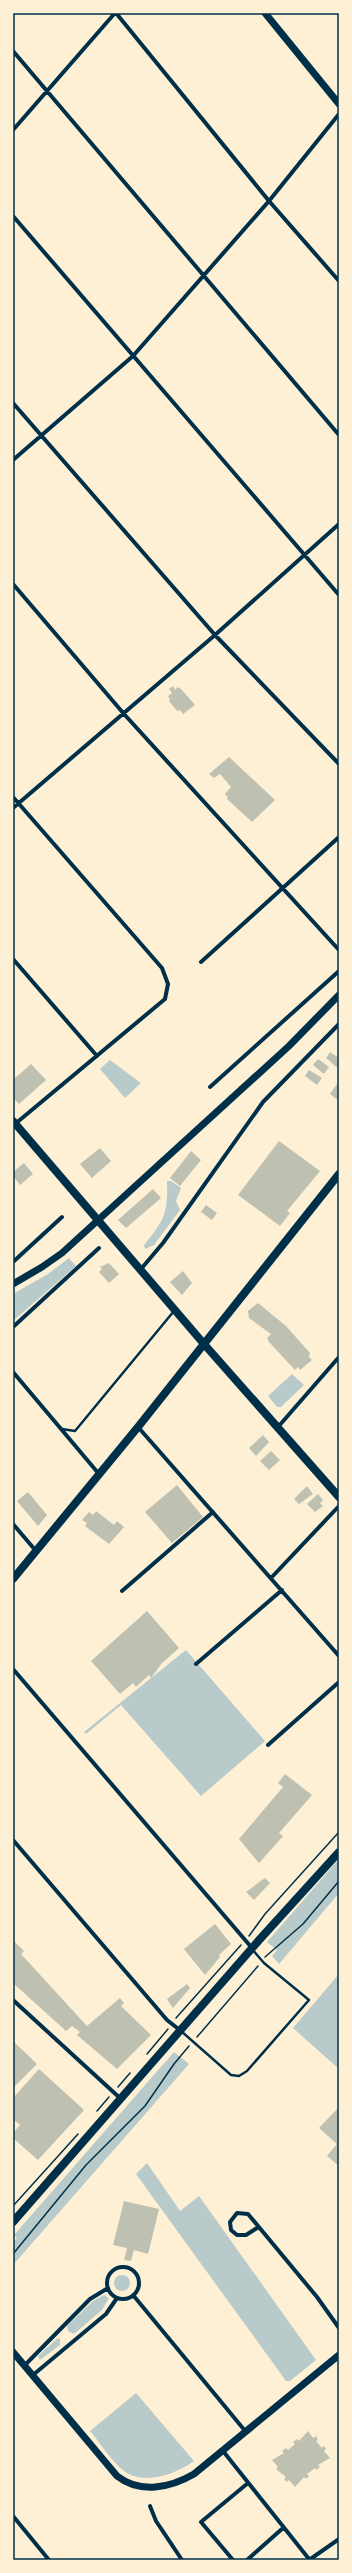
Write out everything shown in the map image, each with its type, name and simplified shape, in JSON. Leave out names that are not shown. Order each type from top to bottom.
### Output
[{"type":"main road","points":[[14,1122],[204,1344],[339,1497]]},
{"type":"main road","points":[[13,1579],[138,1428],[339,1174]]},
{"type":"main road","points":[[13,2222],[121,2099],[182,2033],[252,1948],[339,1852]]},
{"type":"street","points":[[13,130],[115,13],[269,201],[339,281]]},
{"type":"street","points":[[265,13],[339,104]]},
{"type":"street","points":[[13,51],[339,435]]},
{"type":"street","points":[[13,460],[133,356],[269,201],[339,114]]},
{"type":"street","points":[[13,216],[339,595]]},
{"type":"street","points":[[13,403],[215,635],[339,764]]},
{"type":"street","points":[[13,808],[215,635],[339,524]]},
{"type":"street","points":[[13,584],[124,714],[339,950]]},
{"type":"street","points":[[13,797],[162,968],[168,984],[165,999],[97,1056],[14,1122]]},
{"type":"street","points":[[201,962],[339,837]]},
{"type":"street","points":[[13,959],[97,1056]]},
{"type":"street","points":[[210,1087],[339,971]]},
{"type":"street","points":[[13,1284],[47,1264],[98,1220],[289,1046],[339,995]]},
{"type":"street","points":[[141,1269],[163,1243],[263,1102],[339,1024]]},
{"type":"street","points":[[13,1262],[62,1217]]},
{"type":"street","points":[[13,1327],[99,1248]]},
{"type":"street","points":[[278,1427],[339,1356]]},
{"type":"street","points":[[13,1372],[99,1474]]},
{"type":"street","points":[[138,1428],[339,1656]]},
{"type":"street","points":[[271,1578],[339,1506]]},
{"type":"street","points":[[122,1590],[213,1512]]},
{"type":"street","points":[[13,1524],[36,1551]]},
{"type":"street","points":[[196,1664],[282,1590]]},
{"type":"street","points":[[13,1669],[252,1948]]},
{"type":"street","points":[[268,1745],[339,1682]]},
{"type":"street","points":[[13,1840],[167,2020],[182,2033]]},
{"type":"street","points":[[13,2000],[121,2099]]},
{"type":"street","points":[[257,2228],[246,2235],[238,2235],[231,2230],[230,2222],[233,2215],[245,2212],[317,2297],[339,2328]]},
{"type":"street","points":[[118,2268],[126,2268],[134,2272],[138,2279],[138,2288],[133,2295],[125,2299],[117,2298],[108,2288],[108,2280],[111,2273],[118,2268]]},
{"type":"street","points":[[25,2365],[90,2299],[108,2288]]},
{"type":"street","points":[[133,2295],[246,2432]]},
{"type":"street","points":[[32,2375],[106,2314],[117,2298]]},
{"type":"street","points":[[13,2352],[111,2471],[129,2484],[148,2488],[174,2483],[194,2474],[339,2355]]},
{"type":"street","points":[[223,2451],[309,2560],[339,2538]]},
{"type":"street","points":[[233,2560],[201,2522],[248,2483]]},
{"type":"street","points":[[150,2506],[156,2521],[182,2560]]},
{"type":"street","points":[[13,2516],[49,2560]]},
{"type":"street","points":[[246,2560],[284,2528]]},
{"type":"lane","points":[[60,1429],[75,1431],[175,1309]]},
{"type":"lane","points":[[182,2033],[227,2072],[236,2076],[247,2071],[309,2000],[273,1970],[252,1948]]},
{"type":"path","points":[[252,1932],[265,1914],[339,1832]]},
{"type":"path","points":[[267,1954],[303,1924],[339,1881]]},
{"type":"path","points":[[176,2018],[238,1949]]},
{"type":"path","points":[[200,2034],[258,1967]]},
{"type":"path","points":[[142,2060],[166,2030]]},
{"type":"path","points":[[13,2254],[86,2165],[145,2106],[174,2064],[188,2047]]},
{"type":"path","points":[[122,2082],[132,2071]]},
{"type":"path","points":[[96,2114],[101,2106]]},
{"type":"path","points":[[13,2206],[79,2132]]},
{"type":"shaded area","points":[[110,1060],[141,1083],[125,1098],[100,1069]]},
{"type":"shaded area","points":[[167,1181],[171,1181],[181,1188],[176,1201],[180,1210],[154,1245],[145,1249],[144,1245],[157,1229],[164,1215],[167,1201]]},
{"type":"shaded area","points":[[69,1258],[76,1266],[13,1321],[13,1294],[48,1274]]},
{"type":"shaded area","points":[[292,1374],[304,1385],[281,1407],[277,1407],[268,1396]]},
{"type":"shaded area","points":[[186,1650],[265,1741],[201,1796],[121,1705],[86,1734],[84,1732]]},
{"type":"shaded area","points":[[339,1859],[339,1893],[279,1964],[272,1956],[277,1950],[267,1942]]},
{"type":"shaded area","points":[[339,1974],[339,2069],[293,2028]]},
{"type":"shaded area","points":[[174,2052],[189,2064],[13,2265],[13,2242],[17,2238],[14,2235]]},
{"type":"shaded area","points":[[147,2163],[180,2211],[199,2196],[316,2360],[290,2381],[286,2381],[136,2174]]},
{"type":"shaded area","points":[[119,2275],[125,2275],[130,2280],[128,2289],[125,2291],[119,2291],[114,2286],[114,2280]]},
{"type":"shaded area","points":[[104,2295],[109,2298],[102,2310],[74,2334],[68,2331],[67,2326],[93,2301]]},
{"type":"shaded area","points":[[58,2338],[60,2339],[60,2345],[40,2360],[38,2356]]},
{"type":"shaded area","points":[[136,2393],[194,2461],[187,2466],[169,2474],[150,2478],[141,2478],[124,2471],[110,2457],[90,2431]]},
{"type":"building","points":[[173,686],[175,690],[178,687],[182,690],[195,705],[183,714],[180,710],[177,711],[169,701],[170,699],[168,696],[172,693],[169,689]]},
{"type":"building","points":[[229,757],[275,800],[252,822],[227,799],[228,797],[225,794],[231,787],[220,774],[214,778],[209,774]]},
{"type":"building","points":[[330,1052],[339,1058],[339,1069],[326,1058]]},
{"type":"building","points":[[318,1059],[329,1067],[324,1074],[313,1065]]},
{"type":"building","points":[[31,1064],[46,1080],[19,1104],[13,1098],[13,1080]]},
{"type":"building","points":[[309,1070],[322,1078],[317,1085],[305,1076]]},
{"type":"building","points":[[337,1084],[339,1085],[339,1101],[330,1094]]},
{"type":"building","points":[[279,1141],[320,1171],[287,1211],[290,1213],[280,1226],[238,1195]]},
{"type":"building","points":[[100,1148],[111,1161],[92,1178],[80,1164]]},
{"type":"building","points":[[191,1151],[201,1160],[180,1186],[170,1178]]},
{"type":"building","points":[[24,1163],[33,1174],[20,1185],[13,1176],[13,1172]]},
{"type":"building","points":[[153,1189],[161,1198],[126,1228],[118,1220]]},
{"type":"building","points":[[206,1205],[217,1213],[212,1220],[201,1212]]},
{"type":"building","points":[[109,1263],[119,1274],[109,1283],[99,1272],[102,1269],[100,1267]]},
{"type":"building","points":[[183,1271],[192,1283],[182,1295],[170,1282]]},
{"type":"building","points":[[258,1303],[286,1326],[310,1353],[309,1357],[312,1360],[300,1370],[298,1367],[295,1370],[269,1342],[267,1338],[271,1334],[249,1318],[248,1311]]},
{"type":"building","points":[[263,1435],[269,1442],[256,1456],[249,1448]]},
{"type":"building","points":[[271,1451],[280,1460],[269,1470],[260,1461]]},
{"type":"building","points":[[177,1485],[203,1517],[172,1543],[145,1512]]},
{"type":"building","points":[[307,1486],[313,1494],[299,1504],[294,1499]]},
{"type":"building","points":[[28,1492],[47,1515],[38,1526],[17,1501]]},
{"type":"building","points":[[318,1494],[323,1500],[320,1503],[323,1506],[315,1512],[307,1504]]},
{"type":"building","points":[[96,1511],[114,1525],[117,1521],[124,1527],[109,1544],[85,1526],[87,1523],[82,1520],[89,1512],[93,1515]]},
{"type":"building","points":[[147,1611],[179,1648],[162,1663],[151,1678],[149,1675],[136,1687],[133,1683],[120,1694],[91,1661]]},
{"type":"building","points":[[285,1774],[312,1795],[279,1833],[283,1836],[259,1863],[239,1839],[283,1787],[278,1783]]},
{"type":"building","points":[[265,1878],[270,1883],[254,1900],[246,1892]]},
{"type":"building","points":[[215,1924],[231,1944],[219,1955],[220,1957],[205,1975],[184,1949]]},
{"type":"building","points":[[13,1940],[24,1951],[21,1954],[87,2026],[120,1998],[124,2003],[121,2006],[151,2035],[117,2069],[77,2035],[80,2032],[72,2026],[66,2031],[13,1983]]},
{"type":"building","points":[[187,1984],[190,1988],[173,2008],[167,1999]]},
{"type":"building","points":[[13,2041],[37,2064],[13,2088]]},
{"type":"building","points":[[39,2069],[84,2110],[38,2160],[13,2138],[13,2133],[20,2125],[13,2119],[13,2098]]},
{"type":"building","points":[[339,2107],[339,2166],[327,2156],[337,2144],[319,2128]]},
{"type":"building","points":[[124,2201],[159,2209],[148,2254],[134,2250],[131,2261],[124,2260],[127,2248],[113,2245]]},
{"type":"building","points":[[308,2431],[313,2438],[316,2436],[318,2440],[316,2441],[322,2448],[324,2446],[326,2449],[324,2451],[330,2458],[318,2465],[320,2467],[316,2470],[315,2468],[307,2474],[309,2476],[306,2479],[304,2477],[295,2487],[289,2480],[287,2482],[284,2479],[286,2477],[276,2469],[278,2467],[272,2460],[284,2453],[282,2451],[286,2448],[288,2450],[295,2444],[293,2442],[297,2439],[299,2441]]}]
